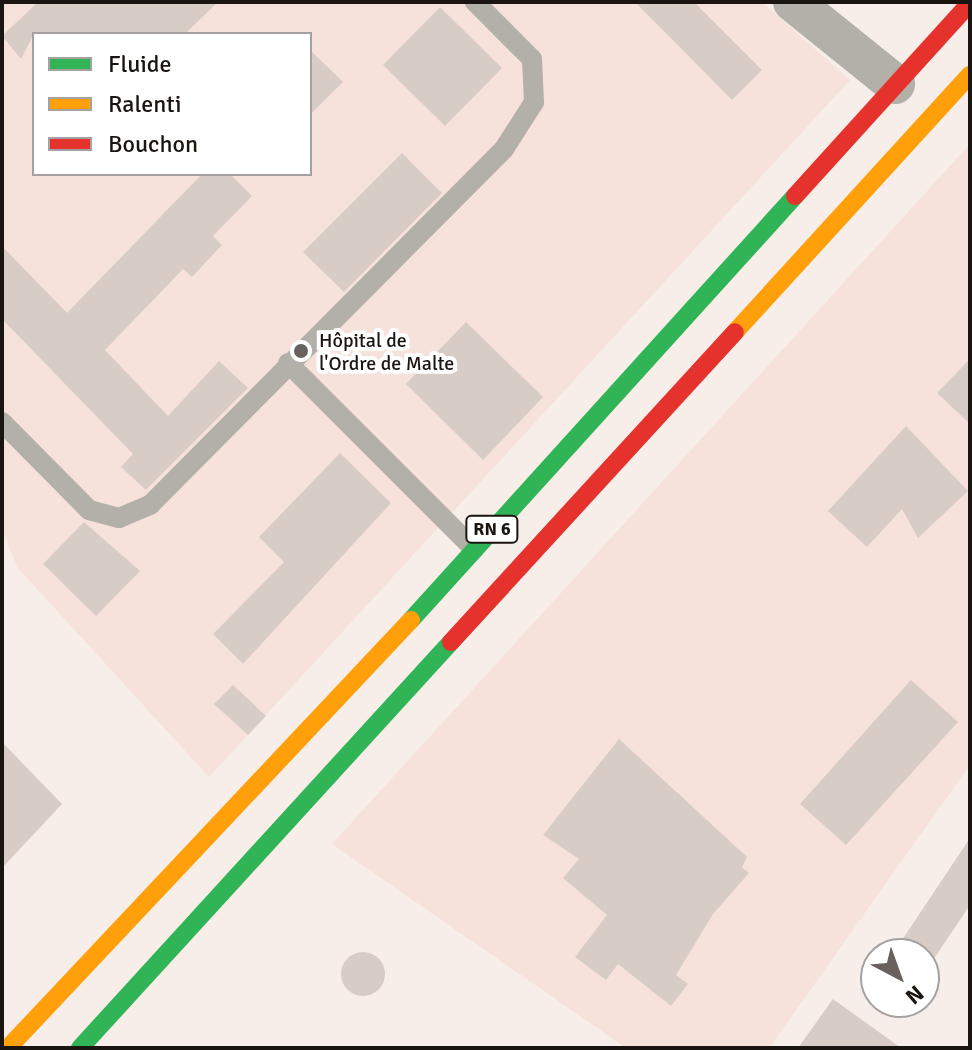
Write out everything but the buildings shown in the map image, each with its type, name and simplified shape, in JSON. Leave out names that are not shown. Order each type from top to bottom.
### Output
[{"type":"main road","name":"RN 6","points":[[8,1048],[474,549],[970,3]]},
{"type":"main road","name":"RN 6","points":[[80,1048],[970,75]]},
{"type":"street","points":[[793,2],[895,84]]},
{"type":"lane","points":[[2,422],[89,510],[119,518],[150,505],[504,149],[534,102],[532,59],[475,2]]},
{"type":"lane","points":[[288,363],[474,549]]},
{"type":"shaded area","name":"Hôpital de l'Ordre de Malte","points":[[2,2],[762,2],[850,80],[209,777],[17,567],[2,529]]},
{"type":"shaded area","points":[[970,144],[970,765],[769,1048],[626,1048],[332,844]]},
{"type":"traffic: fast","points":[[411,620],[795,196]]},
{"type":"traffic: fast","points":[[80,1048],[451,642]]},
{"type":"traffic: slow","points":[[735,332],[970,75]]},
{"type":"traffic: slow","points":[[8,1048],[411,620]]},
{"type":"traffic: jam","points":[[795,196],[970,3]]},
{"type":"traffic: jam","points":[[451,642],[735,332]]},
{"type":"place","name":"Hôpital de l'Ordre de Malte","points":[[301,351]]}]
